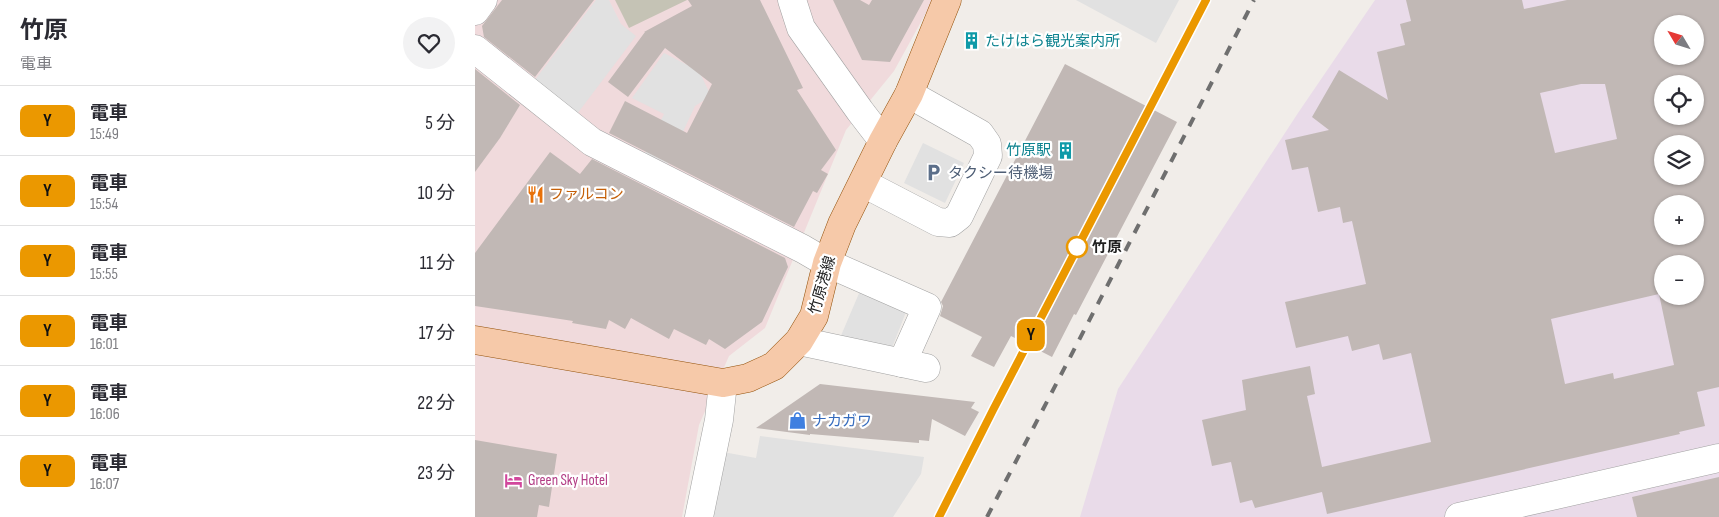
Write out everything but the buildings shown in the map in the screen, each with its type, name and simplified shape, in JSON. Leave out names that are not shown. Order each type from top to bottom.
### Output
[{"type":"main road","name":"竹原港線","points":[[475,340],[723,383],[748,378],[774,366],[799,341],[814,316],[827,263],[842,224],[883,141],[909,94],[947,0]]},
{"type":"street","points":[[475,11],[483,0]]},
{"type":"street","points":[[791,0],[801,28],[883,141]]},
{"type":"street","points":[[475,49],[592,142],[827,263],[927,307],[914,366],[799,341]]},
{"type":"street","points":[[863,184],[938,222],[950,223],[959,216],[988,156],[987,144],[980,134],[909,94]]},
{"type":"street","points":[[699,517],[719,420],[723,383]]},
{"type":"street","points":[[1459,517],[1719,458]]},
{"type":"shaded area","points":[[475,0],[933,0],[894,71],[846,130],[765,328],[729,356],[699,425],[682,517],[475,517]]},
{"type":"shaded area","points":[[596,0],[609,0],[621,24],[636,36],[577,114],[534,81]]},
{"type":"shaded area","points":[[615,0],[687,0],[629,28]]},
{"type":"shaded area","points":[[1076,0],[1179,0],[1156,43]]},
{"type":"shaded area","points":[[1375,0],[1719,0],[1719,517],[1080,517],[1118,389],[1298,113]]},
{"type":"shaded area","points":[[664,53],[699,71],[711,96],[695,106],[668,164],[645,153],[664,114],[632,98]]},
{"type":"shaded area","name":"タクシー待機場","points":[[923,143],[964,163],[945,203],[904,183]]},
{"type":"shaded area","points":[[860,291],[906,312],[888,358],[837,345]]},
{"type":"shaded area","points":[[760,436],[924,457],[921,474],[893,517],[711,517],[723,452],[756,458]]},
{"type":"railway","points":[[939,517],[1206,0]]},
{"type":"railway","points":[[987,517],[1254,0]]},
{"type":"train","name":"Y","points":[[939,517],[1206,0]]},
{"type":"place","name":"たけはら観光案内所","points":[[971,41]]},
{"type":"place","name":"竹原駅","points":[[1065,150]]},
{"type":"place","name":"タクシー待機場","points":[[934,173]]},
{"type":"place","name":"ファルコン","points":[[535,194]]},
{"type":"place","name":"竹原","points":[[1077,247]]},
{"type":"place","name":"ナカガワ","points":[[798,421]]},
{"type":"place","name":"Green Sky Hotel","points":[[514,480]]}]
